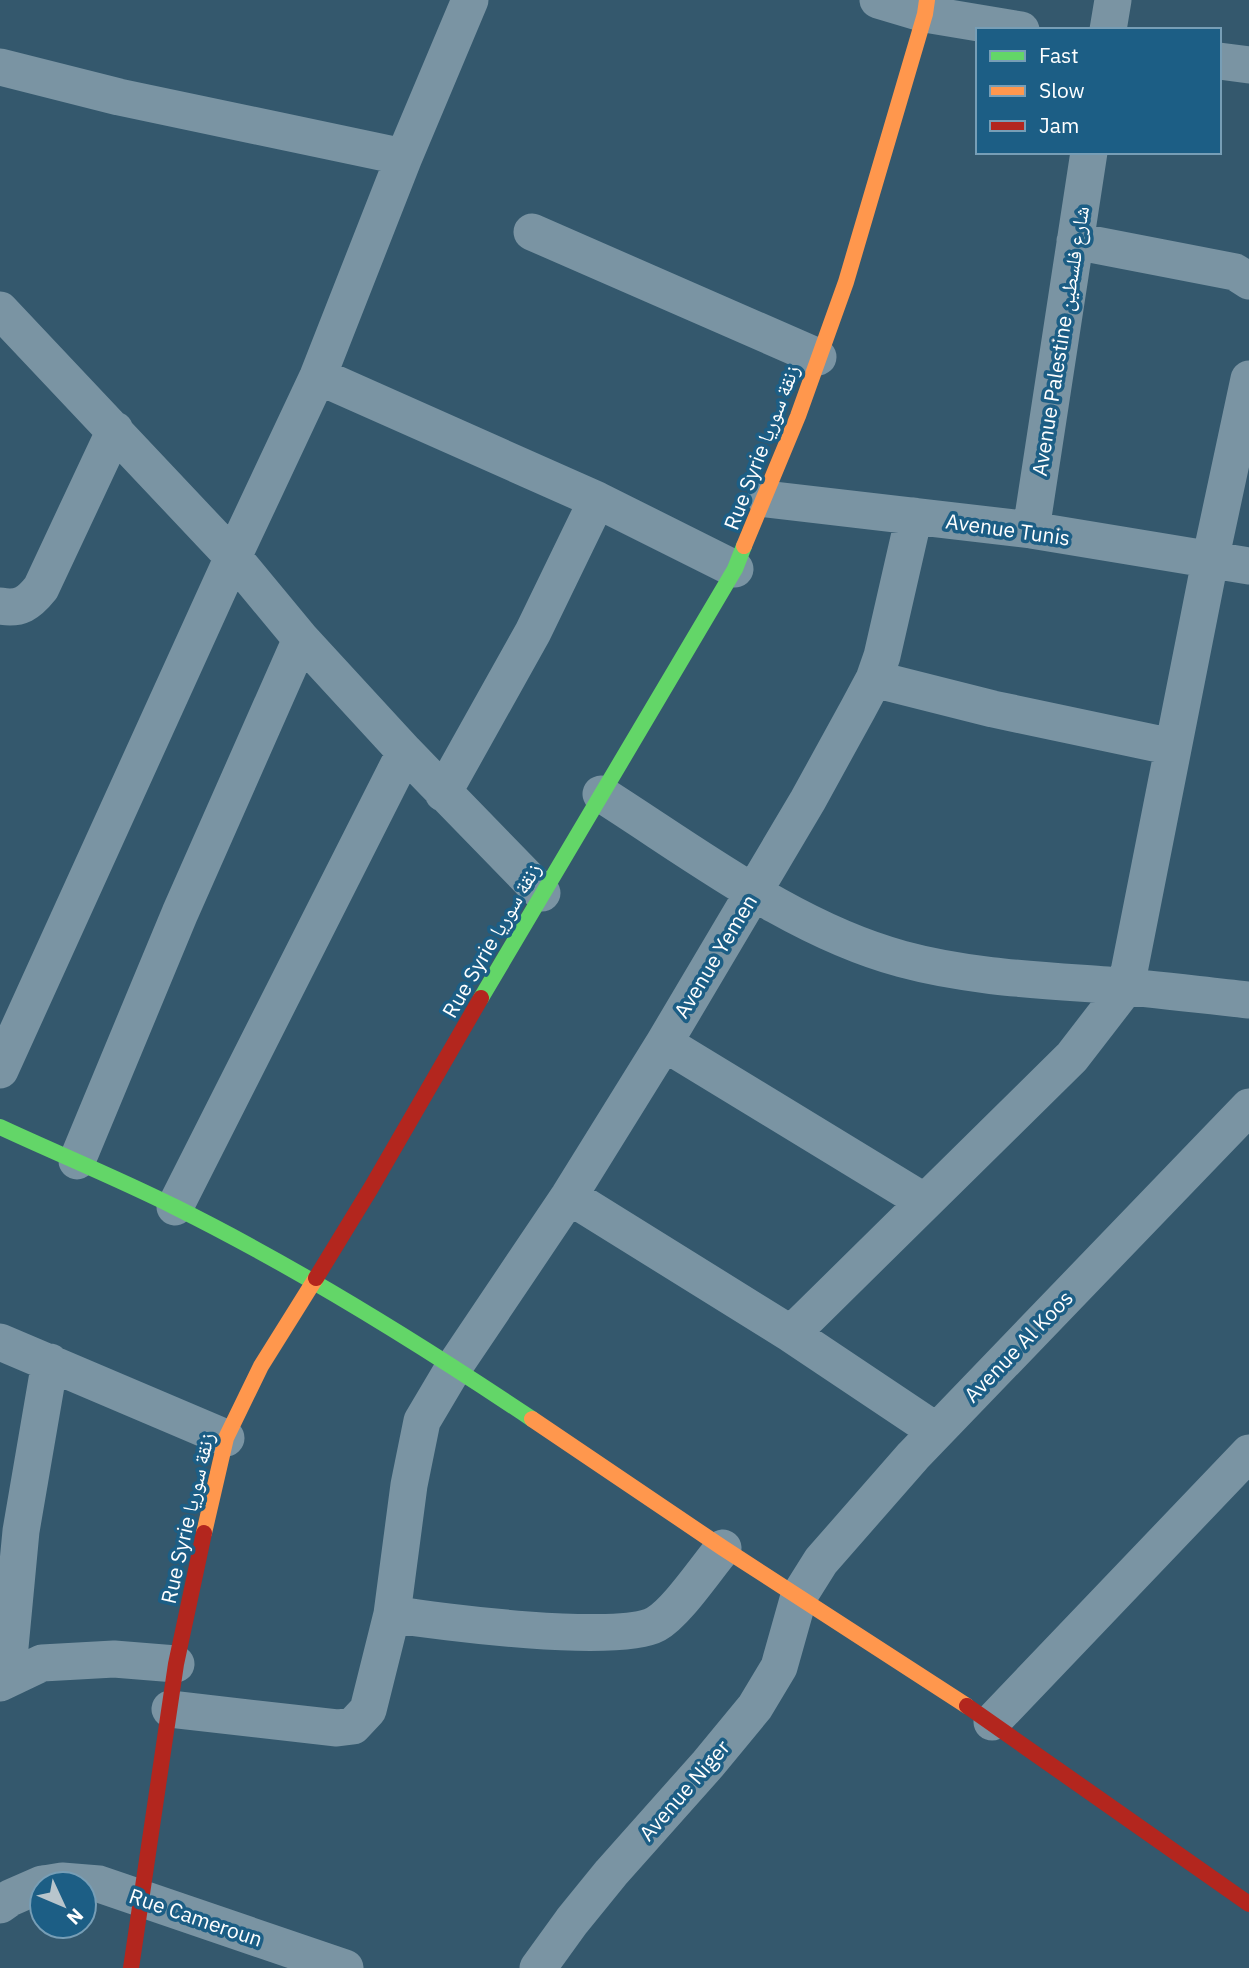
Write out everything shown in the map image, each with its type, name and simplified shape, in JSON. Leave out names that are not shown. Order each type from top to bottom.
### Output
[{"type":"street","points":[[0,1070],[318,376],[404,157],[470,0]]},
{"type":"street","points":[[878,0],[926,7],[1013,28]]},
{"type":"street","points":[[1108,28],[1113,0]]},
{"type":"street","name":"Rue Syrie زنقة سوريا","points":[[131,1968],[176,1664],[226,1437],[261,1366],[338,1245],[542,893],[735,569],[766,499],[846,282],[926,7]]},
{"type":"street","points":[[1221,61],[1249,65]]},
{"type":"street","points":[[0,67],[119,97],[404,157]]},
{"type":"street","name":"Avenue Palestine شارع فلسطين","points":[[1031,530],[1089,154]]},
{"type":"street","points":[[532,232],[818,357]]},
{"type":"street","points":[[1075,242],[1235,272],[1249,281]]},
{"type":"street","points":[[0,310],[233,557],[301,639],[443,793],[542,893]]},
{"type":"street","points":[[318,376],[597,500],[735,569]]},
{"type":"street","points":[[791,1334],[1072,1057],[1126,987],[1210,561],[1249,379]]},
{"type":"street","points":[[0,606],[21,607],[32,600],[41,588],[115,430]]},
{"type":"street","name":"Avenue Tunis","points":[[766,499],[1031,530],[1249,566]]},
{"type":"street","points":[[443,793],[533,632],[597,500]]},
{"type":"street","name":"Avenue Yemen","points":[[170,1709],[337,1728],[353,1726],[368,1710],[392,1614],[411,1472],[422,1421],[454,1367],[569,1196],[664,1043],[808,800],[874,679],[893,611],[914,516]]},
{"type":"street","points":[[77,1161],[180,913],[301,639]]},
{"type":"street","points":[[874,679],[993,709],[1173,747]]},
{"type":"street","points":[[175,1208],[405,752]]},
{"type":"street","points":[[601,794],[753,891],[845,939],[901,959],[953,970],[1249,1000]]},
{"type":"street","points":[[664,1043],[925,1202]]},
{"type":"street","name":"Avenue Al Koos","points":[[799,1596],[821,1561],[857,1517],[936,1431],[1249,1107]]},
{"type":"street","points":[[0,1127],[175,1208],[312,1282],[454,1367],[723,1548],[992,1722],[1249,1904]]},
{"type":"street","points":[[569,1196],[791,1334],[936,1431]]},
{"type":"street","points":[[0,1342],[226,1437]]},
{"type":"street","points":[[50,1362],[10,1526],[3,1681],[41,1663],[114,1659],[176,1664]]},
{"type":"street","points":[[992,1722],[1249,1453]]},
{"type":"street","points":[[392,1614],[432,1621],[572,1632],[640,1631],[657,1624],[670,1612],[723,1548]]},
{"type":"street","name":"Avenue Niger","points":[[538,1968],[611,1873],[755,1707],[779,1667],[799,1596]]},
{"type":"street","name":"Rue Cameroun","points":[[24,1893],[62,1881],[99,1884],[345,1968]]},
{"type":"traffic: fast","points":[[481,998],[735,569],[744,546]]},
{"type":"traffic: fast","points":[[0,1127],[221,1230],[401,1334],[532,1419]]},
{"type":"traffic: slow","points":[[744,546],[798,416],[846,282],[927,0]]},
{"type":"traffic: slow","points":[[204,1533],[226,1438],[261,1366],[316,1278]]},
{"type":"traffic: slow","points":[[532,1419],[723,1548],[967,1706]]},
{"type":"traffic: jam","points":[[316,1278],[481,998]]},
{"type":"traffic: jam","points":[[131,1968],[176,1664],[204,1533]]},
{"type":"traffic: jam","points":[[967,1706],[1249,1904]]}]
